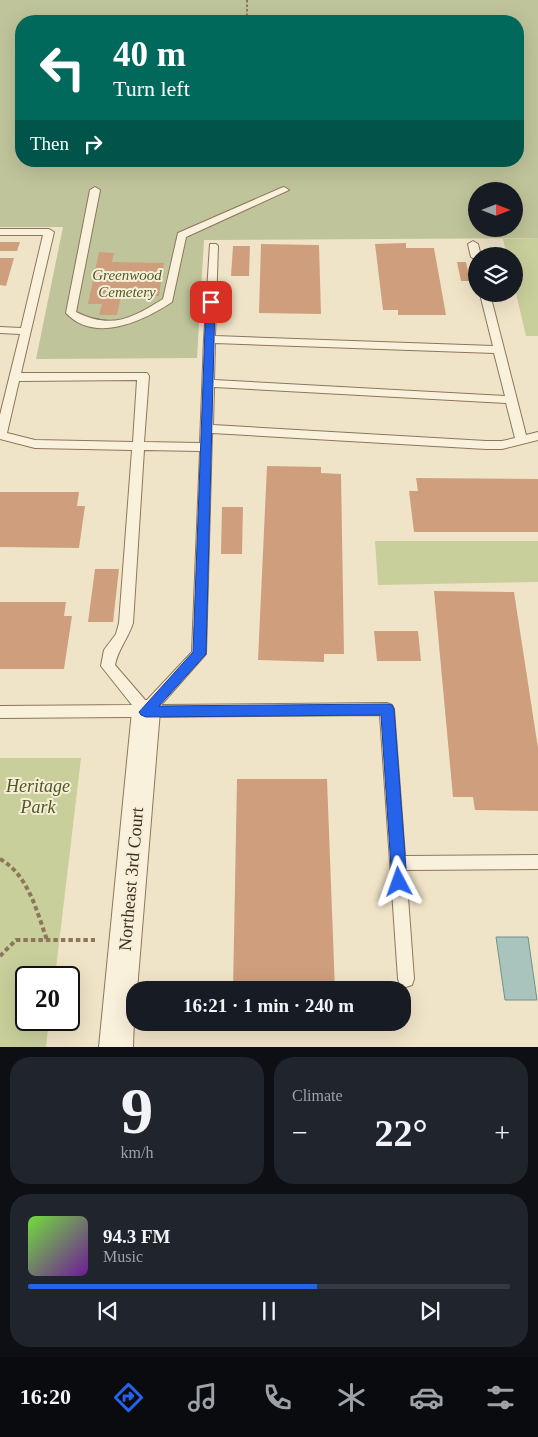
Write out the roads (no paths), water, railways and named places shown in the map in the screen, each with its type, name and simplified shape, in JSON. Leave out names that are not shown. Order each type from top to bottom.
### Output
[{"type":"street","name":"Northeast 3rd Court","points":[[116,1047],[146,712]]},
{"type":"lane","points":[[95,190],[71,313],[92,323],[116,324],[145,315],[168,300],[181,235],[284,190]]},
{"type":"lane","points":[[0,232],[50,232],[1,435],[35,444],[206,448]]},
{"type":"lane","points":[[146,712],[199,654],[213,246]]},
{"type":"lane","points":[[487,302],[521,439]]},
{"type":"lane","points":[[0,330],[26,331]]},
{"type":"lane","points":[[210,339],[499,350]]},
{"type":"lane","points":[[15,377],[144,376],[137,446],[126,623],[122,636],[111,650],[108,666],[146,712]]},
{"type":"lane","points":[[208,383],[512,400]]},
{"type":"lane","points":[[207,429],[486,444],[502,444],[538,436]]},
{"type":"lane","points":[[0,712],[387,709],[406,979]]},
{"type":"lane","points":[[398,863],[538,862]]},
{"type":"water","points":[[496,937],[528,937],[537,1000],[505,1000]]},
{"type":"park label","name":"Greenwood Cemetery","points":[[127,284]]},
{"type":"park label","name":"Heritage Park","points":[[38,796]]}]
